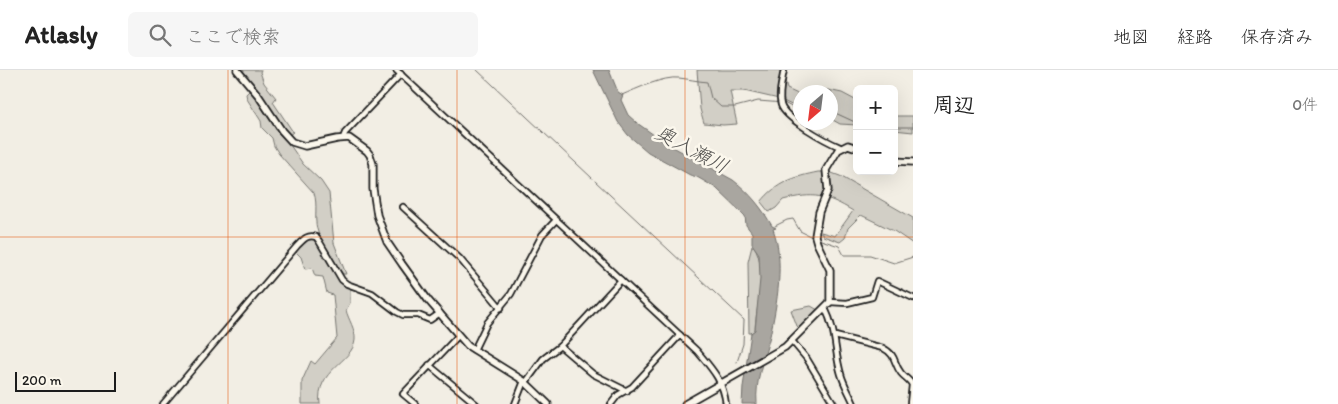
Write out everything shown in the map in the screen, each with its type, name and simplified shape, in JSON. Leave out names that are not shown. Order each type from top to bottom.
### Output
[{"type":"main road","points":[[237,70],[258,95],[282,131],[292,142],[305,146],[343,138],[352,140],[362,146],[370,155],[373,164],[374,203],[384,236],[402,264],[458,336],[474,350],[525,382],[548,404]]},
{"type":"main road","points":[[685,404],[773,355],[792,341],[830,302],[830,270],[816,239],[820,212],[827,194],[826,170],[840,147],[848,145],[853,147]]},
{"type":"main road","points":[[898,161],[913,162]]},
{"type":"street","points":[[396,70],[697,351],[722,383],[726,404]]},
{"type":"street","points":[[784,70],[780,95],[783,110],[787,115],[822,139],[840,147]]},
{"type":"street","points":[[343,138],[345,133],[401,74]]},
{"type":"street","points":[[403,207],[460,260],[500,308]]},
{"type":"street","points":[[474,350],[487,323],[511,294],[542,235],[556,220]]},
{"type":"street","points":[[163,404],[297,246],[308,236],[316,237],[342,280],[347,284],[365,290],[403,315],[418,316],[430,320],[440,314]]},
{"type":"street","points":[[515,404],[525,382],[543,359],[560,346],[621,280]]},
{"type":"street","points":[[830,302],[847,303],[872,297],[877,281],[913,298]]},
{"type":"street","points":[[826,308],[835,336],[841,376],[854,404]]},
{"type":"street","points":[[611,404],[618,395],[627,391],[680,335]]},
{"type":"street","points":[[415,404],[403,394],[458,336]]},
{"type":"street","points":[[835,336],[889,351],[899,371],[912,385],[910,404]]},
{"type":"street","points":[[792,341],[807,358],[834,404]]},
{"type":"street","points":[[560,346],[594,374],[627,391]]},
{"type":"street","points":[[430,366],[476,404]]},
{"type":"shaded area","points":[[242,70],[261,70],[264,83],[276,98],[273,102],[293,132],[288,136]]},
{"type":"shaded area","points":[[593,70],[609,70],[618,92],[623,95],[621,100],[628,115],[637,123],[664,142],[733,180],[760,207],[772,226],[776,228],[773,229],[779,255],[779,282],[770,336],[759,378],[757,404],[742,404],[751,333],[755,330],[760,279],[759,254],[752,244],[752,233],[746,225],[745,216],[716,188],[648,152],[628,135],[618,122]]},
{"type":"shaded area","points":[[697,70],[782,70],[787,89],[793,92],[793,106],[779,99],[744,91],[730,91],[737,124],[704,123],[700,109]]},
{"type":"shaded area","points":[[249,91],[279,134],[290,145],[303,164],[321,181],[329,193],[334,243],[346,274],[343,274],[331,258],[319,235],[316,224],[314,193],[279,154],[272,138],[262,128],[261,121],[247,99],[246,94]]},
{"type":"shaded area","points":[[838,92],[853,99],[853,125],[838,123]]},
{"type":"shaded area","points":[[898,116],[913,116],[913,132],[898,130]]},
{"type":"shaded area","points":[[818,172],[829,172],[840,176],[913,218],[913,244],[894,231],[861,215],[848,228],[845,238],[840,242],[823,236],[821,232],[835,236],[853,211],[827,198],[803,196],[783,200],[776,208],[769,212],[761,202],[767,195],[786,181]]},
{"type":"shaded area","points":[[309,238],[314,239],[343,283],[350,288],[350,303],[346,310],[355,336],[353,348],[323,383],[320,392],[320,404],[302,404],[302,381],[311,361],[315,364],[337,338],[333,295],[327,293],[323,277],[315,276],[312,268],[305,269],[301,257],[295,251]]},
{"type":"shaded area","points":[[752,246],[754,246],[758,255],[761,276],[755,330],[749,333],[748,262]]},
{"type":"shaded area","points":[[811,306],[818,310],[800,329],[791,310]]},
{"type":"waterway","points":[[477,70],[592,178]]},
{"type":"waterway","points":[[622,95],[658,81],[679,78],[707,82],[711,98],[721,107],[735,107],[758,101],[784,103],[793,108]]},
{"type":"waterway","points":[[838,114],[853,121]]},
{"type":"waterway","points":[[898,127],[913,127]]},
{"type":"waterway","points":[[595,181],[744,320],[743,344],[737,362]]},
{"type":"waterway","points":[[775,226],[793,219],[800,231],[814,238]]},
{"type":"waterway","points":[[818,239],[839,246],[844,255],[870,255],[894,263],[913,257]]},
{"type":"water label","name":"奥入瀬川","points":[[692,149]]}]
